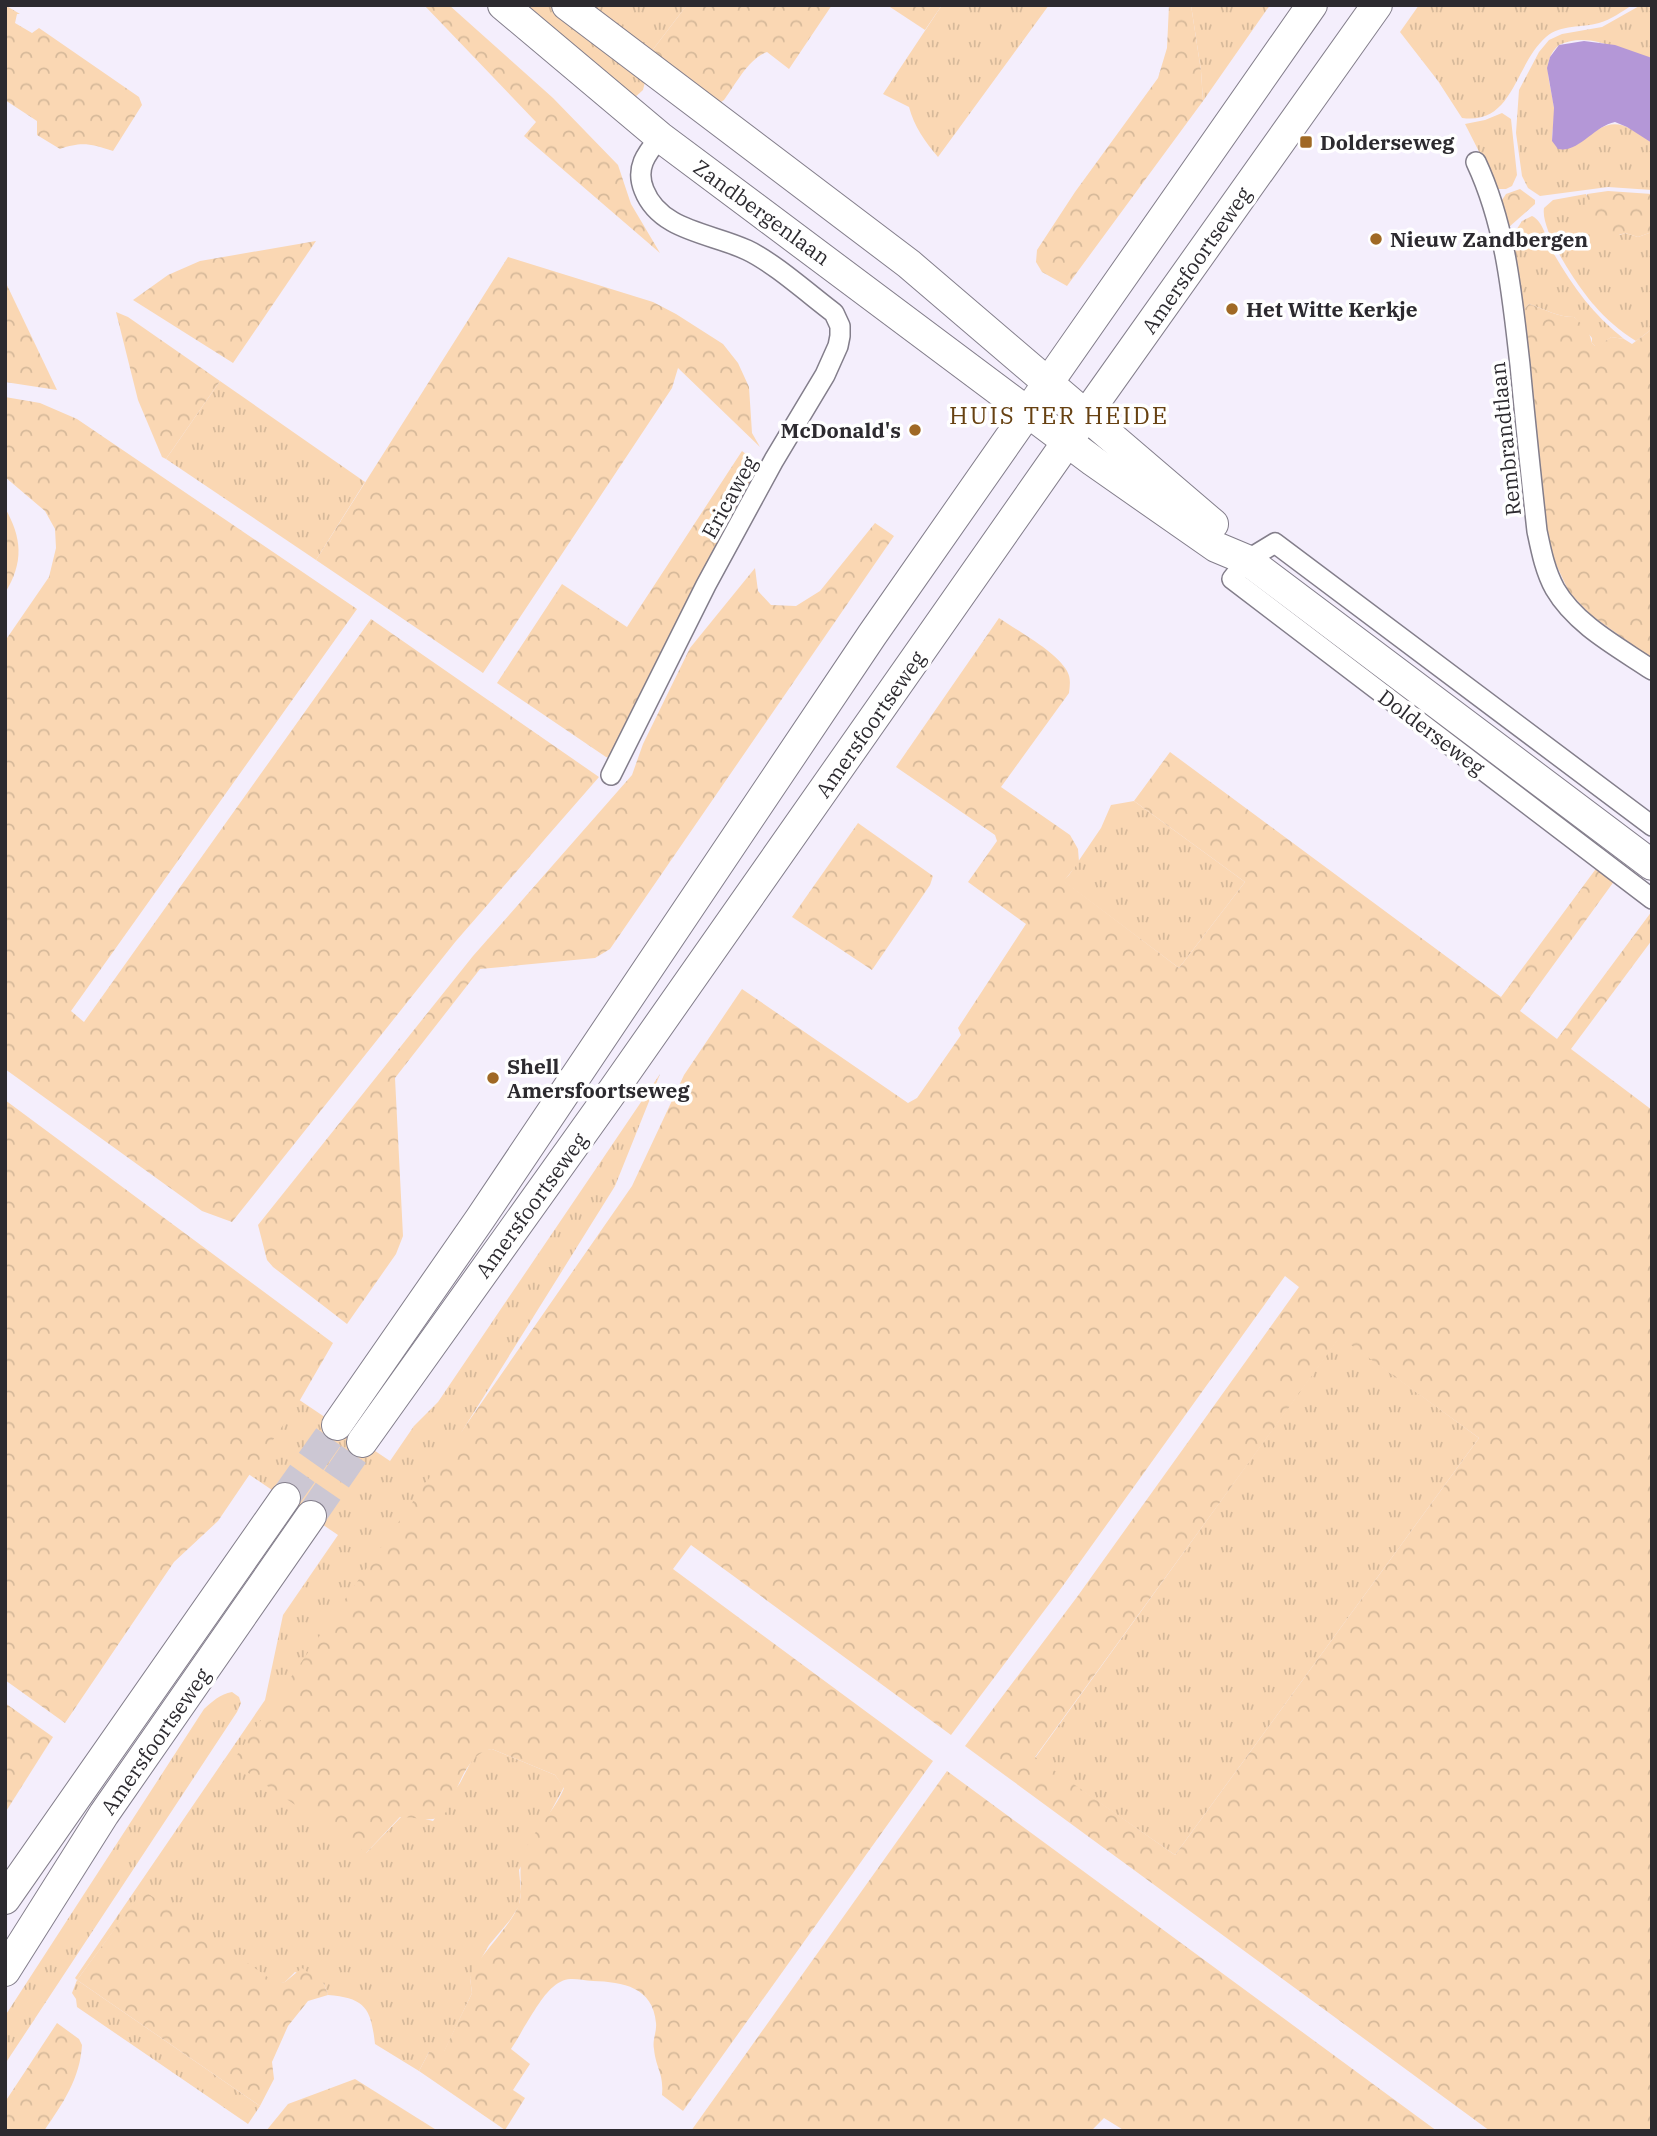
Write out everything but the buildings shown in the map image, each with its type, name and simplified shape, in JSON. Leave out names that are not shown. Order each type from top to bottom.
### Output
[{"type":"main road","name":"Zandbergenlaan","points":[[503,5],[660,137],[1068,442]]},
{"type":"main road","points":[[567,5],[909,264],[1047,382]]},
{"type":"main road","name":"Amersfoortseweg","points":[[337,1425],[480,1219],[872,635],[1312,5]]},
{"type":"main road","name":"Amersfoortseweg","points":[[362,1442],[1377,5]]},
{"type":"main road","points":[[660,137],[690,100]]},
{"type":"main road","name":"Dolderseweg","points":[[1047,382],[1235,542],[1247,560]]},
{"type":"main road","name":"Dolderseweg","points":[[1068,442],[1216,547],[1247,560],[1652,865]]},
{"type":"main road","name":"Amersfoortseweg","points":[[5,1899],[285,1499]]},
{"type":"main road","name":"Amersfoortseweg","points":[[5,1971],[104,1814],[311,1516]]},
{"type":"street","name":"Ericaweg","points":[[611,775],[706,585],[774,460],[825,375],[840,336],[840,326],[834,313],[749,250],[683,227],[659,213],[648,201],[641,184],[640,169],[648,151],[660,137]]},
{"type":"street","name":"Rembrandtlaan","points":[[1476,162],[1503,237],[1513,301],[1537,531],[1544,562],[1556,590],[1578,616],[1598,634],[1652,670]]},
{"type":"street","points":[[1247,560],[1275,542],[1652,827]]},
{"type":"street","name":"Dolderseweg","points":[[1247,560],[1232,579],[1652,899]]},
{"type":"green space","points":[[5,5],[20,14],[17,14],[15,23],[32,33],[39,28],[139,97],[142,105],[113,151],[86,144],[60,149],[37,135],[37,121],[5,100]]},
{"type":"green space","points":[[424,5],[449,5],[553,98],[618,165],[631,204],[660,253],[524,136],[536,122]]},
{"type":"green space","points":[[526,5],[557,5],[645,82],[643,90],[633,99]]},
{"type":"green space","points":[[588,5],[687,5],[648,56]]},
{"type":"green space","points":[[687,5],[832,5],[789,69],[767,52],[760,55],[718,104],[648,56]]},
{"type":"green space","points":[[887,5],[942,5],[925,30]]},
{"type":"green space","points":[[942,5],[1049,5],[938,157],[920,134],[909,107],[883,94]]},
{"type":"green space","points":[[1169,5],[1191,5],[1203,101],[1067,286],[1042,272],[1036,262],[1037,250],[1075,192],[1158,78],[1167,48]]},
{"type":"green space","points":[[1191,5],[1270,5],[1203,101],[1201,71]]},
{"type":"green space","points":[[1419,5],[1633,5],[1603,22],[1565,28],[1552,33],[1535,49],[1503,103],[1493,112],[1479,118],[1462,118],[1438,81],[1400,32]]},
{"type":"green space","points":[[1641,5],[1652,5],[1652,58],[1594,41],[1571,41],[1559,45],[1553,52],[1548,75],[1554,108],[1552,141],[1578,144],[1598,129],[1615,124],[1623,125],[1652,143],[1652,190],[1608,187],[1540,196],[1528,188],[1522,176],[1516,133],[1519,90],[1539,52],[1549,40],[1562,34],[1602,27]]},
{"type":"green space","points":[[1502,113],[1511,119],[1517,175],[1512,186],[1498,189],[1465,124]]},
{"type":"green space","points":[[1520,189],[1535,200],[1535,204],[1509,227],[1502,200],[1506,194]]},
{"type":"green space","points":[[1608,191],[1652,194],[1652,232],[1638,237],[1625,233],[1610,234],[1602,230],[1587,209],[1587,194]]},
{"type":"green space","points":[[1586,194],[1587,207],[1620,235],[1625,233],[1638,237],[1652,232],[1652,329],[1636,341],[1608,320],[1587,297],[1562,259],[1548,230],[1544,208],[1553,200]]},
{"type":"green space","points":[[1532,216],[1542,226],[1551,249],[1583,298],[1624,339],[1611,337],[1600,346],[1595,346],[1592,338],[1574,317],[1529,304],[1524,309],[1511,238],[1522,221]]},
{"type":"green space","points":[[316,241],[233,363],[133,300],[168,275],[200,261]]},
{"type":"green space","points":[[508,257],[653,302],[723,344],[738,363],[749,387],[752,433],[760,447],[678,368],[672,388],[483,673],[316,560]]},
{"type":"green space","points":[[5,281],[57,390],[5,382]]},
{"type":"green space","points":[[1529,304],[1574,317],[1588,330],[1595,346],[1611,337],[1624,339],[1632,344],[1652,329],[1652,659],[1591,615],[1569,592],[1553,558],[1543,511],[1524,309]]},
{"type":"green space","points":[[116,312],[128,317],[220,381],[166,459],[162,457],[138,400]]},
{"type":"green space","points":[[220,381],[365,482],[316,560],[166,459]]},
{"type":"green space","points":[[5,397],[40,403],[77,419],[357,609],[71,1011],[84,1022],[371,619],[599,777],[456,941],[232,1222],[202,1211],[5,1069],[5,641],[49,577],[56,548],[55,529],[45,511],[5,477]]},
{"type":"green space","points":[[742,451],[760,465],[611,758],[497,683],[562,584],[627,627]]},
{"type":"green space","points":[[5,508],[15,530],[18,560],[5,593]]},
{"type":"green space","points":[[875,523],[894,536],[610,949],[595,958],[480,969],[395,1078],[403,1236],[396,1254],[347,1324],[273,1267],[267,1260],[258,1225],[473,956],[632,775],[643,744],[690,648],[755,568],[758,591],[771,605],[796,606],[820,591]]},
{"type":"green space","points":[[999,618],[1055,657],[1067,671],[1070,682],[1069,693],[1001,787],[1070,835],[1078,849],[1079,862],[1064,881],[1179,968],[1245,882],[1134,801],[1170,752],[1501,997],[1598,866],[1615,880],[1520,1011],[1557,1039],[1652,911],[1652,940],[1571,1049],[1652,1110],[1652,2131],[1490,2131],[965,1746],[1077,1597],[1299,1287],[1285,1276],[1062,1587],[951,1735],[691,1545],[673,1569],[933,1761],[683,2111],[662,2095],[662,2081],[654,2046],[656,2023],[649,2001],[635,1989],[615,1983],[567,1980],[558,1983],[542,1999],[511,2049],[530,2064],[513,2090],[525,2098],[505,2130],[419,2071],[429,2052],[444,2051],[472,1993],[470,1978],[473,1969],[518,1907],[524,1853],[564,1788],[555,1775],[492,1749],[483,1752],[469,1765],[442,1816],[431,1819],[400,1817],[366,1853],[232,1762],[632,1186],[684,1075],[742,989],[908,1103],[917,1098],[961,1035],[958,1028],[1026,924],[968,882],[997,841],[995,835],[896,767]],"holes":[[[1340,1337],[1479,1438],[1175,1855],[1035,1757]]]},
{"type":"green space","points":[[1134,801],[1245,882],[1179,968],[1063,881],[1101,828],[1111,805]]},
{"type":"green space","points":[[858,823],[933,876],[930,885],[872,970],[792,917]]},
{"type":"green space","points":[[660,1074],[615,1186],[461,1433],[366,1853],[401,1817],[414,1816],[433,1821],[460,1783],[474,1756],[483,1750],[492,1749],[555,1775],[564,1787],[519,1870],[519,1906],[489,1945],[470,1978],[472,1993],[444,2052],[429,2052],[419,2071],[375,2044],[368,2013],[358,2002],[328,1995],[324,1984],[295,1972],[285,1982],[276,1984],[143,1891],[77,1980],[75,1978],[265,1700],[283,1615],[338,1535],[244,1471],[295,1397],[390,1461],[414,1426],[438,1402]]},
{"type":"green space","points":[[5,1100],[333,1343],[300,1400],[218,1521],[174,1562],[65,1723],[5,1680]]},
{"type":"green space","points":[[1340,1336],[1479,1438],[1175,1855],[1035,1758]]},
{"type":"green space","points":[[232,1692],[239,1697],[241,1703],[237,1712],[5,2064],[5,2016],[204,1709],[220,1696]]},
{"type":"green space","points":[[5,1703],[53,1737],[5,1813]]},
{"type":"green space","points":[[947,1771],[1437,2131],[1125,2131],[1104,2118],[1091,2131],[691,2131]]},
{"type":"green space","points":[[143,1890],[276,1983],[285,1982],[302,1968],[324,1984],[328,1995],[308,2001],[288,2026],[272,2062],[274,2079],[260,2106],[77,1980]]},
{"type":"green space","points":[[77,1980],[260,2106],[248,2124],[77,2007],[72,1993]]},
{"type":"green space","points":[[57,2023],[79,2039],[82,2045],[78,2069],[69,2090],[44,2131],[5,2131],[5,2102]]},
{"type":"green space","points":[[355,2079],[438,2131],[266,2131],[288,2104]]},
{"type":"shaded area","points":[[1584,41],[1615,45],[1652,58],[1652,143],[1615,122],[1600,128],[1573,147],[1558,149],[1552,141],[1554,108],[1547,68],[1550,57],[1559,45]]},
{"type":"tunnel","points":[[285,1498],[337,1425]]},
{"type":"tunnel","points":[[311,1516],[362,1442]]},
{"type":"place","name":"Dolderseweg","points":[[1306,142]]},
{"type":"place","name":"Nieuw Zandbergen","points":[[1376,239]]},
{"type":"place","name":"Het Witte Kerkje","points":[[1232,309]]},
{"type":"place","name":"McDonald's","points":[[915,430]]},
{"type":"place","name":"Shell Amersfoortseweg","points":[[493,1078]]},
{"type":"district","name":"HUIS TER HEIDE","points":[[1059,415]]}]
